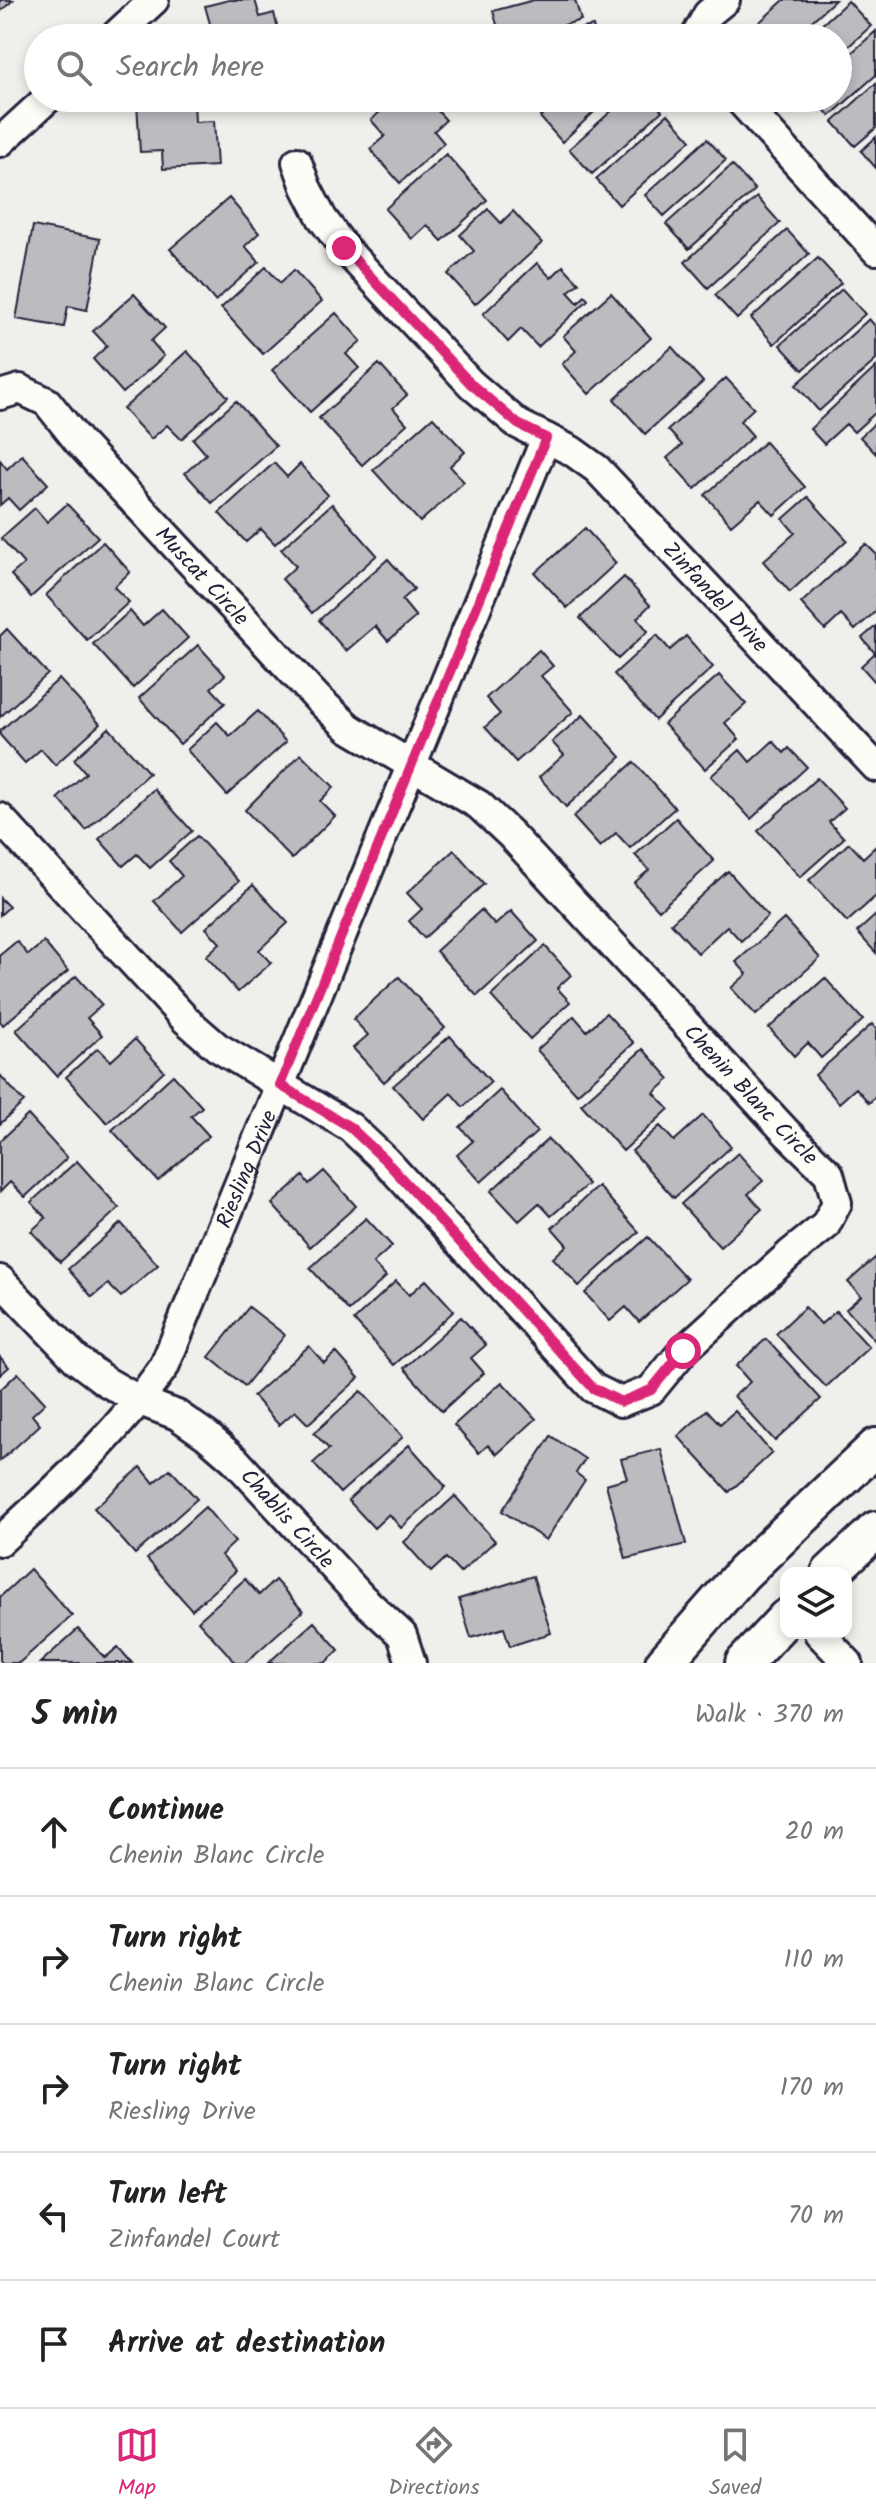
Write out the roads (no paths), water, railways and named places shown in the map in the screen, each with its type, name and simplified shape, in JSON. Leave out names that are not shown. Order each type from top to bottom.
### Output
[{"type":"main road","points":[[664,1663],[743,1573],[876,1447]]},
{"type":"main road","points":[[836,1567],[876,1530]]},
{"type":"main road","points":[[744,1663],[780,1624]]},
{"type":"street","points":[[128,24],[154,0]]},
{"type":"street","points":[[703,24],[708,14],[725,0]]},
{"type":"street","points":[[0,142],[33,112]]},
{"type":"street","points":[[751,112],[876,250]]},
{"type":"street","name":"Zinfandel Drive","points":[[297,162],[322,218],[344,248],[471,384],[518,424],[572,451],[619,489],[876,767]]},
{"type":"street","name":"Muscat Circle","points":[[0,395],[20,389],[47,402],[78,441],[318,699],[349,728],[411,765]]},
{"type":"street","name":"Riesling Drive","points":[[0,1541],[100,1448],[164,1367],[546,438]]},
{"type":"street","name":"Chenin Blanc Circle","points":[[280,1085],[350,1127],[385,1160],[593,1388],[621,1402],[651,1390],[683,1351],[825,1226],[837,1203],[829,1174],[787,1133],[511,835],[479,805],[411,765]]},
{"type":"street","points":[[0,818],[186,1020],[217,1047],[280,1085]]},
{"type":"street","name":"Chablis Circle","points":[[0,1280],[76,1359],[105,1381],[140,1401],[177,1415],[235,1460],[362,1598],[402,1635],[411,1663]]},
{"type":"street","points":[[825,1639],[848,1663]]}]
